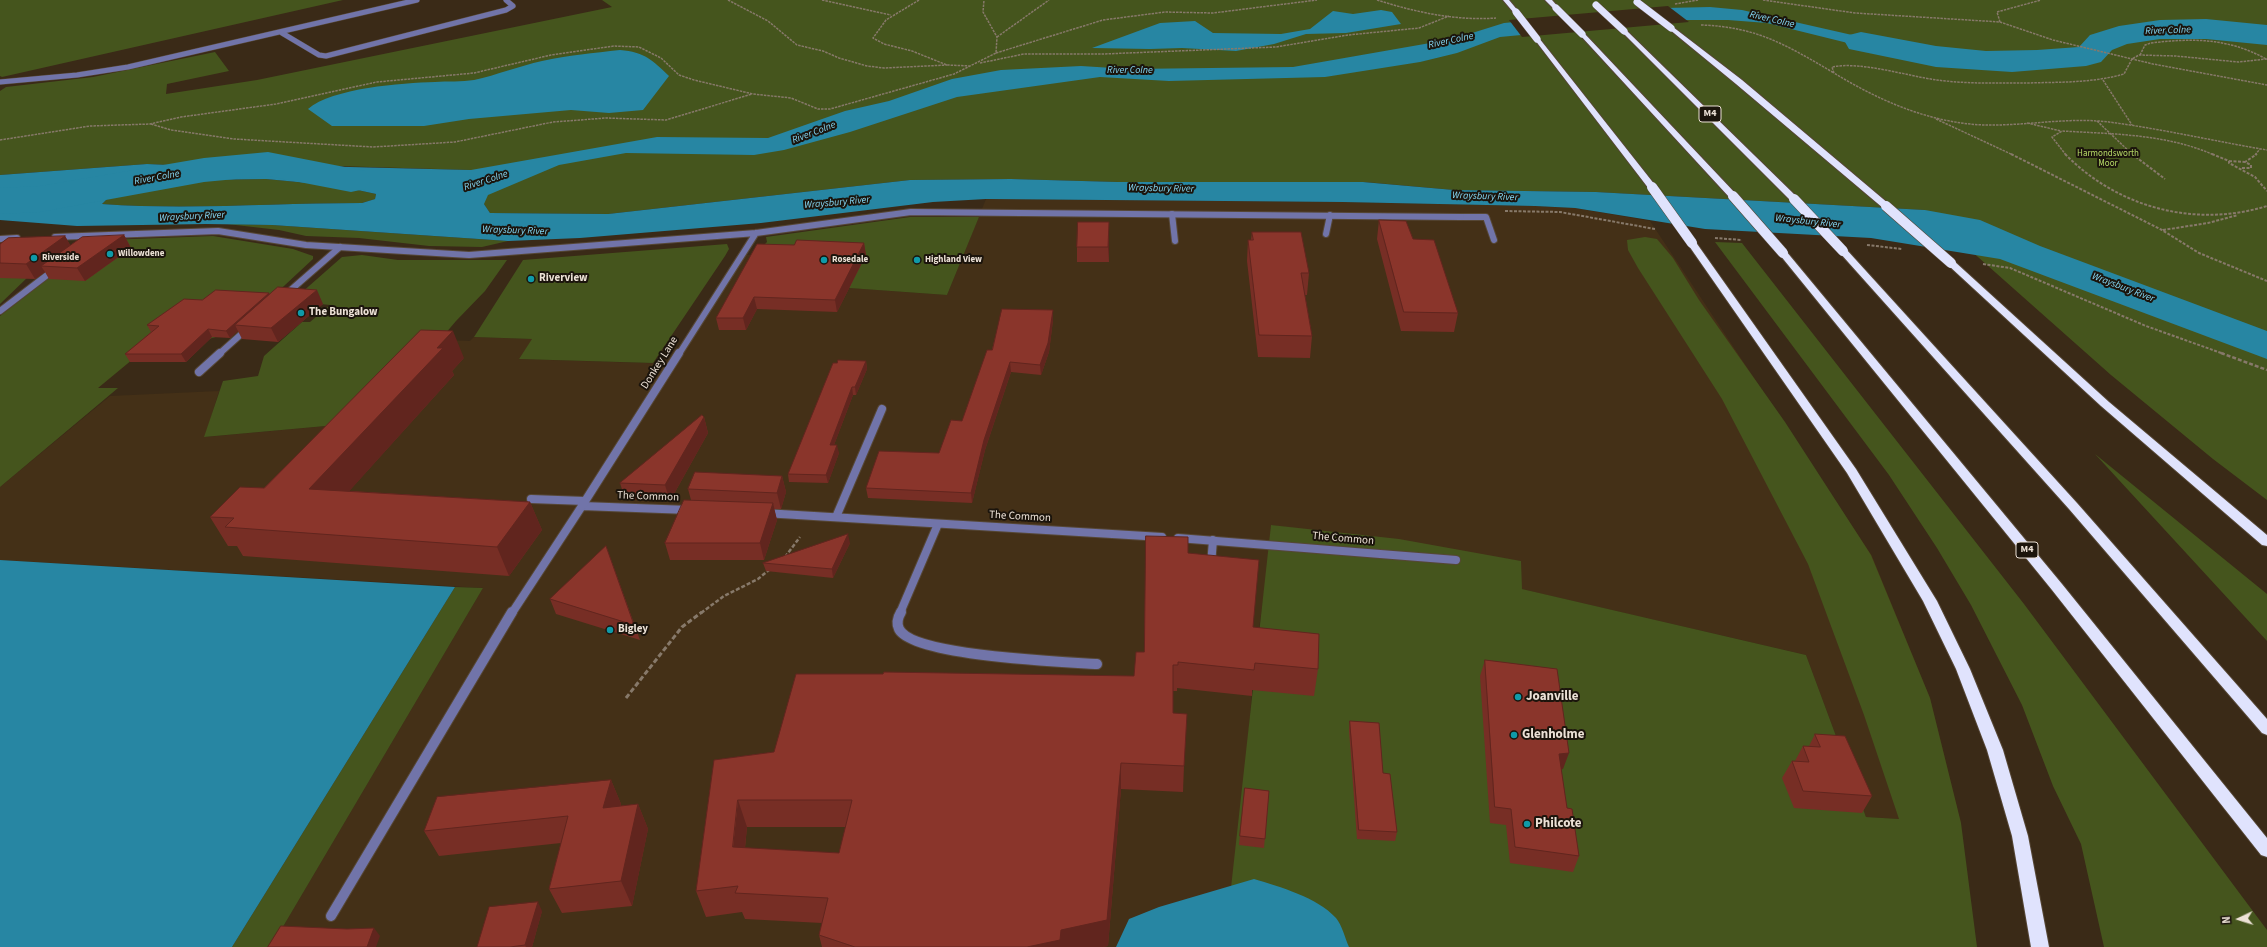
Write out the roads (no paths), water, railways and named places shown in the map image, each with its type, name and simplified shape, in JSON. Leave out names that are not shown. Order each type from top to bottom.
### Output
[{"type":"highway","points":[[1506,0],[1652,187],[1852,472],[1930,601],[1963,669],[1995,750],[2020,836],[2040,947]]},
{"type":"highway","name":"M4","points":[[1548,0],[1582,34],[1733,196],[1783,253],[2057,586],[2267,850]]},
{"type":"highway","name":"M4","points":[[1591,0],[1794,199],[1843,251],[2068,500],[2267,729]]},
{"type":"highway","points":[[1635,1],[1739,82],[1886,206],[1951,263],[2105,404],[2267,542]]},
{"type":"street","points":[[0,82],[77,75],[128,67],[282,33],[417,0]]},
{"type":"street","points":[[282,33],[319,55],[326,56],[506,10],[513,6],[506,0]]},
{"type":"street","points":[[47,237],[218,231],[306,245],[469,255],[525,252],[756,233],[911,212],[1486,217],[1494,240]]},
{"type":"street","points":[[1172,214],[1175,241]]},
{"type":"street","points":[[1326,234],[1330,215]]},
{"type":"street","name":"Donkey Lane","points":[[331,916],[526,589],[583,503],[756,233]]},
{"type":"street","points":[[88,244],[101,234]]},
{"type":"street","points":[[0,239],[23,238]]},
{"type":"street","points":[[282,298],[340,247]]},
{"type":"street","points":[[0,311],[63,263]]},
{"type":"street","points":[[199,372],[253,324]]},
{"type":"street","points":[[836,516],[882,409]]},
{"type":"street","name":"The Common","points":[[531,499],[701,510]]},
{"type":"street","name":"The Common","points":[[758,513],[836,516],[938,524],[1213,540],[1456,560]]},
{"type":"street","points":[[938,524],[897,621],[899,630],[905,636],[924,645],[953,651],[1097,664]]},
{"type":"street","points":[[1211,570],[1213,540]]},
{"type":"water","name":"Wraysbury River","points":[[1710,7],[1742,10],[1883,42],[1940,57],[1915,58],[1884,52],[1767,23],[1728,20],[1681,20],[1500,37],[1457,53],[1420,62],[1325,77],[1169,81],[1100,77],[957,97],[850,132],[784,150],[754,155],[626,153],[559,165],[488,195],[484,204],[490,213],[608,214],[910,180],[1011,179],[1118,182],[1363,182],[1454,190],[1596,192],[1925,210],[1980,220],[2040,246],[2267,331],[2267,359],[2000,259],[1871,238],[1705,229],[1575,208],[1342,202],[986,199],[933,202],[761,223],[580,238],[508,241],[272,225],[206,224],[77,226],[0,220],[0,175],[147,164],[191,166],[204,170],[269,165],[471,170],[657,137],[768,138],[845,111],[889,101],[952,79],[1001,70],[1081,66],[1129,69],[1293,67],[1453,39],[1504,23],[1665,8]],"holes":[[[266,179],[339,186],[376,194],[375,199],[362,203],[232,206],[134,206],[102,204],[113,193],[157,184],[202,180]]]},
{"type":"water","points":[[1381,10],[1392,12],[1401,24],[1346,33],[1306,34],[1274,44],[1236,51],[1182,48],[1092,48],[1160,23],[1195,21],[1213,33],[1281,34],[1310,29],[1333,11],[1353,14]]},
{"type":"water","points":[[620,50],[636,53],[648,58],[669,76],[643,110],[609,113],[571,110],[469,119],[424,126],[332,126],[308,109],[333,96],[350,91],[387,85],[474,80],[552,59]]},
{"type":"water","points":[[0,560],[455,587],[232,947],[0,947]]},
{"type":"waterway","name":"River Colne","points":[[1861,42],[1911,53],[1961,59],[2012,62],[2086,56],[2091,54],[2102,42],[2119,36],[2139,32],[2206,29],[2229,30],[2267,35]]},
{"type":"waterway","name":"River Colne","points":[[0,201],[40,199],[204,170],[268,164],[351,180]]},
{"type":"waterway","points":[[1159,947],[1254,917],[1269,922],[1282,929],[1306,947]]},
{"type":"place","name":"Willowdene","points":[[110,254]]},
{"type":"place","name":"Riverside","points":[[34,258]]},
{"type":"place","name":"Rosedale","points":[[824,260]]},
{"type":"place","name":"Highland View","points":[[917,260]]},
{"type":"place","name":"Riverview","points":[[531,279]]},
{"type":"place","name":"The Bungalow","points":[[301,313]]},
{"type":"place","name":"Bigley","points":[[610,630]]},
{"type":"place","name":"Joanville","points":[[1518,697]]},
{"type":"place","name":"Glenholme","points":[[1514,735]]},
{"type":"place","name":"Philcote","points":[[1527,824]]},
{"type":"park label","name":"Harmondsworth Moor","points":[[2108,160]]}]
